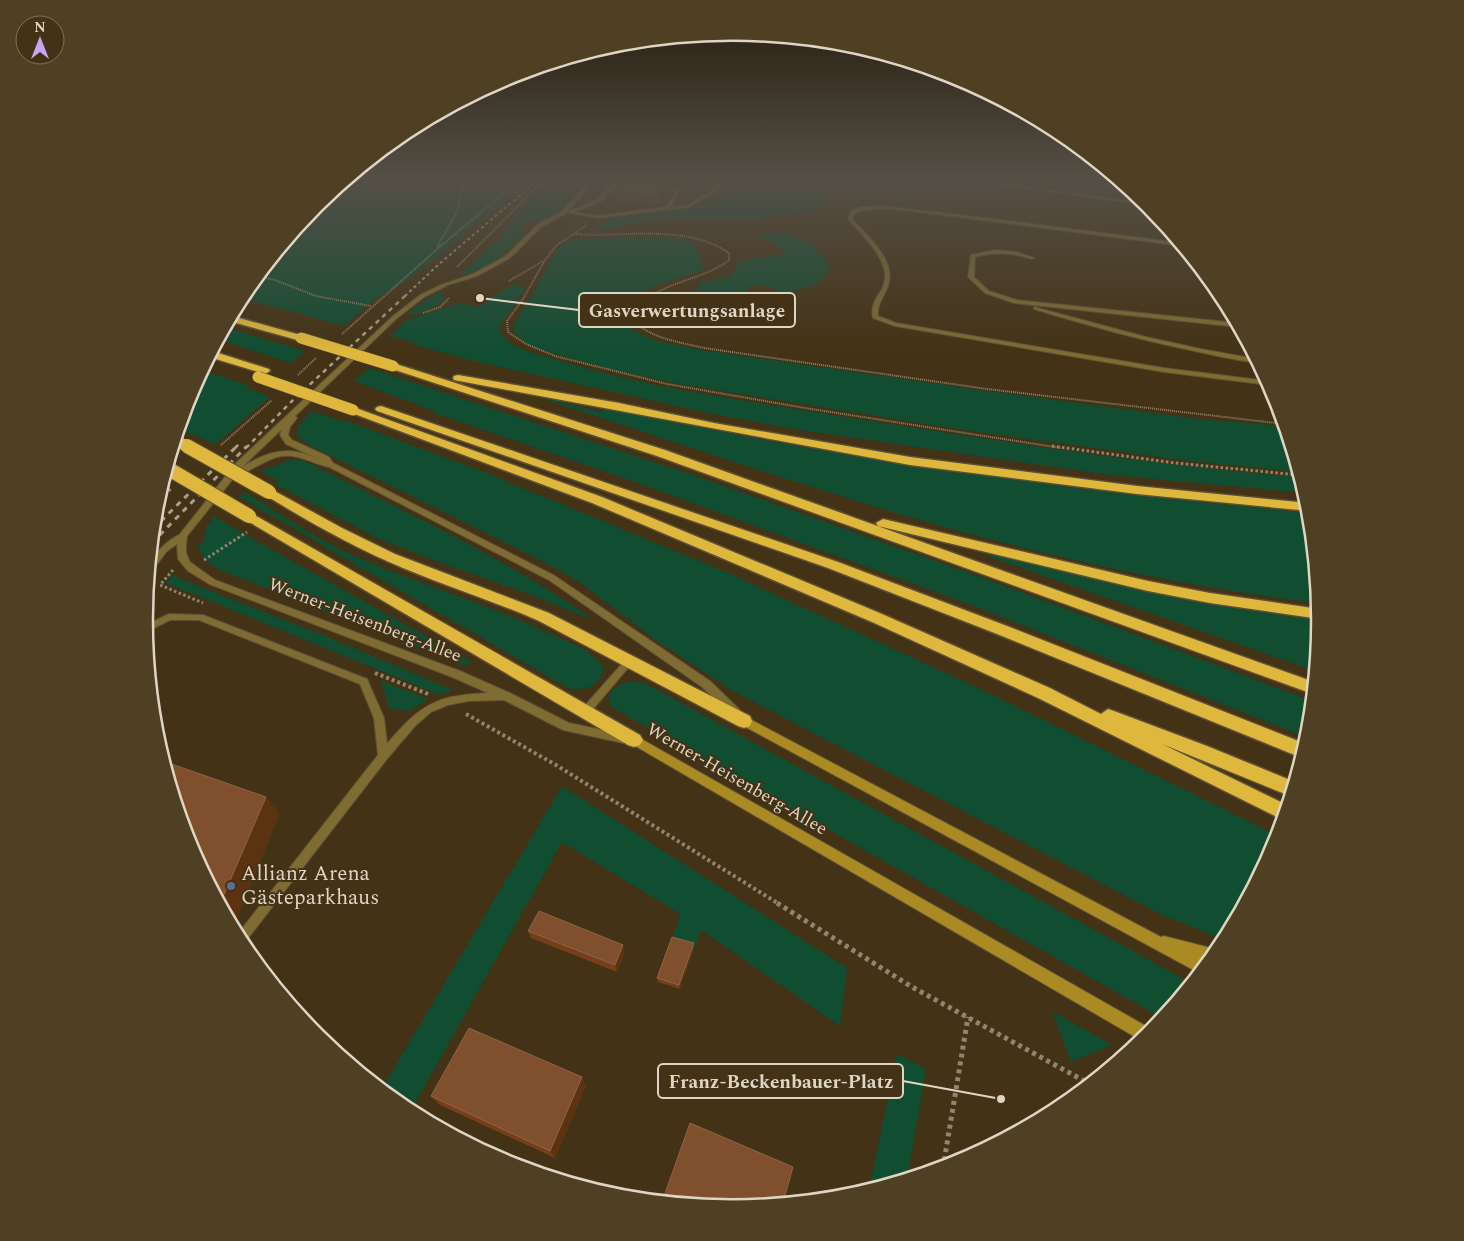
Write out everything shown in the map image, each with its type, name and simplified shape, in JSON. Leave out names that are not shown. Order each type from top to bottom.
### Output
[{"type":"highway","points":[[237,320],[407,370],[662,453],[1307,686]]},
{"type":"highway","points":[[216,356],[262,374],[833,565],[1002,630],[1297,748]]},
{"type":"highway","points":[[407,370],[619,406],[714,426],[910,461],[1137,490],[1300,506]]},
{"type":"highway","points":[[357,406],[597,500],[877,618],[1044,693],[1280,810]]},
{"type":"highway","points":[[180,443],[360,543],[409,565],[515,603],[630,660],[744,721]]},
{"type":"highway","points":[[172,471],[244,522],[634,740]]},
{"type":"highway","points":[[812,507],[1148,586],[1210,598],[1311,613]]},
{"type":"highway","points":[[1044,693],[1201,750],[1287,787]]},
{"type":"street","points":[[190,568],[182,560],[179,548],[183,536],[226,480],[285,420],[296,412],[394,318],[422,296],[443,286]]},
{"type":"street","points":[[296,412],[286,427],[284,434],[288,442],[326,458],[331,464]]},
{"type":"street","points":[[226,480],[254,462],[280,454],[295,454],[318,463],[331,464],[552,578],[706,684],[744,721],[1198,965]]},
{"type":"street","name":"Werner-Heisenberg-Allee","points":[[190,568],[212,582],[456,674],[506,696],[568,727],[634,740],[1140,1032]]},
{"type":"street","points":[[1149,939],[1206,953]]},
{"type":"lane","points":[[443,286],[475,275],[508,257],[529,237]]},
{"type":"lane","points":[[865,237],[882,256],[888,272],[887,283],[874,307],[875,317],[895,324],[1164,370],[1260,382]]},
{"type":"lane","points":[[1120,237],[1172,244]]},
{"type":"lane","points":[[1032,258],[1016,252],[990,251],[973,256],[971,277],[987,292],[1096,326],[1189,349],[1250,360]]},
{"type":"lane","points":[[1016,302],[1230,324]]},
{"type":"lane","points":[[157,559],[164,549],[183,536]]},
{"type":"lane","points":[[153,625],[169,617],[200,617],[364,682],[379,718],[383,756]]},
{"type":"lane","points":[[585,712],[630,660]]},
{"type":"lane","points":[[245,934],[383,756],[417,719],[446,701],[474,697],[506,696]]},
{"type":"path","points":[[436,250],[443,237]]},
{"type":"path","points":[[336,339],[452,237]]},
{"type":"path","points":[[443,286],[448,275],[488,237]]},
{"type":"path","points":[[570,237],[556,246],[544,260],[523,299],[508,321],[508,332],[519,342],[560,358],[620,374],[732,396],[976,435],[1170,462],[1293,474]]},
{"type":"path","points":[[688,237],[702,239],[723,247],[729,253],[729,260],[722,268],[666,288],[643,300],[634,310],[633,321],[640,329],[659,338],[704,348],[987,388],[1277,423]]},
{"type":"path","points":[[509,281],[544,260]]},
{"type":"path","points":[[265,278],[316,296],[372,306]]},
{"type":"path","points":[[293,380],[322,353]]},
{"type":"path","points":[[221,445],[272,400]]},
{"type":"path","points":[[167,491],[177,484]]},
{"type":"path","points":[[190,568],[247,532],[244,522]]},
{"type":"path","points":[[944,1159],[968,1017]]},
{"type":"green space","points":[[298,237],[461,237],[414,276],[372,301],[344,326],[249,300],[272,268]]},
{"type":"green space","points":[[501,237],[520,237],[487,266],[468,273],[459,274],[476,261]]},
{"type":"green space","points":[[756,237],[796,237],[819,251],[824,256],[830,270],[821,281],[786,295],[766,285],[748,287],[745,299],[738,300],[720,298],[696,289],[700,283],[731,276],[739,261],[786,254],[775,243]]},
{"type":"green space","points":[[679,238],[695,244],[704,270],[666,282],[642,293],[623,310],[616,322],[654,340],[701,350],[973,389],[1199,419],[1278,425],[1292,471],[1182,460],[957,429],[679,384],[622,372],[552,353],[527,344],[514,332],[513,326],[556,251],[572,240]]},
{"type":"green space","points":[[512,284],[526,288],[500,326],[502,335],[506,339],[513,345],[538,355],[618,377],[783,407],[1106,456],[1293,476],[1297,492],[1110,475],[799,430],[703,412],[473,361],[414,345],[416,343],[391,336],[405,321],[459,303],[479,307]]},
{"type":"green space","points":[[442,291],[444,298],[436,306],[426,311],[405,316],[418,305]]},
{"type":"green space","points":[[231,329],[305,351],[291,363],[224,342]]},
{"type":"green space","points":[[370,368],[693,475],[978,576],[1306,699],[1300,735],[971,605],[638,483],[440,415],[424,407],[354,381]]},
{"type":"green space","points":[[209,372],[248,385],[247,388],[270,397],[215,445],[194,434],[192,436],[184,431]]},
{"type":"green space","points":[[543,399],[602,412],[607,408],[707,429],[908,464],[1084,489],[1301,512],[1306,545],[1311,602],[1158,578],[1000,542],[808,486]]},
{"type":"green space","points":[[312,411],[342,421],[344,420],[484,472],[726,572],[989,693],[1271,832],[1252,877],[1217,937],[1162,915],[733,691],[661,644],[578,581],[536,558],[313,447],[297,437],[299,426]]},
{"type":"green space","points":[[293,459],[305,461],[487,554],[557,595],[591,618],[379,539],[275,484],[278,481],[261,471]]},
{"type":"green space","points":[[245,492],[333,546],[395,573],[520,620],[577,646],[599,662],[604,669],[602,675],[595,684],[585,688],[568,688],[239,497]]},
{"type":"green space","points":[[214,516],[472,662],[465,666],[220,570],[206,560],[198,546],[204,541],[205,530]]},
{"type":"green space","points":[[990,552],[1154,592],[1311,618],[1309,669],[982,554],[999,555]]},
{"type":"green space","points":[[175,573],[178,578],[323,635],[453,690],[440,695],[166,583]]},
{"type":"green space","points":[[381,681],[429,699],[408,711],[389,708]]},
{"type":"green space","points":[[636,681],[647,684],[1186,980],[1156,1015],[611,707],[609,696],[611,692],[625,683]]},
{"type":"green space","points":[[562,786],[847,968],[840,1026],[701,930],[695,947],[673,937],[680,914],[562,842],[414,1105],[385,1084]]},
{"type":"green space","points":[[1052,1011],[1112,1045],[1071,1062]]},
{"type":"green space","points":[[897,1054],[926,1069],[908,1172],[870,1183]]},
{"type":"building","points":[[171,764],[266,797],[223,897],[212,877],[183,807]]},
{"type":"building","points":[[539,911],[623,945],[615,965],[528,931]]},
{"type":"building","points":[[672,937],[694,943],[679,985],[657,978]]},
{"type":"building","points":[[469,1028],[582,1077],[550,1151],[431,1096]]},
{"type":"building","points":[[690,1123],[793,1167],[785,1197],[732,1200],[664,1196]]},
{"type":"railway","points":[[405,296],[471,237]]},
{"type":"railway","points":[[246,448],[290,403],[406,295]]},
{"type":"railway","points":[[237,446],[240,443]]},
{"type":"railway","points":[[162,520],[237,446]]},
{"type":"railway","points":[[160,535],[247,446]]},
{"type":"place","name":"Gasverwertungsanlage","points":[[480,298]]},
{"type":"place","name":"Allianz Arena Gästeparkhaus","points":[[231,886]]},
{"type":"place","name":"Franz-Beckenbauer-Platz","points":[[1001,1099]]}]
